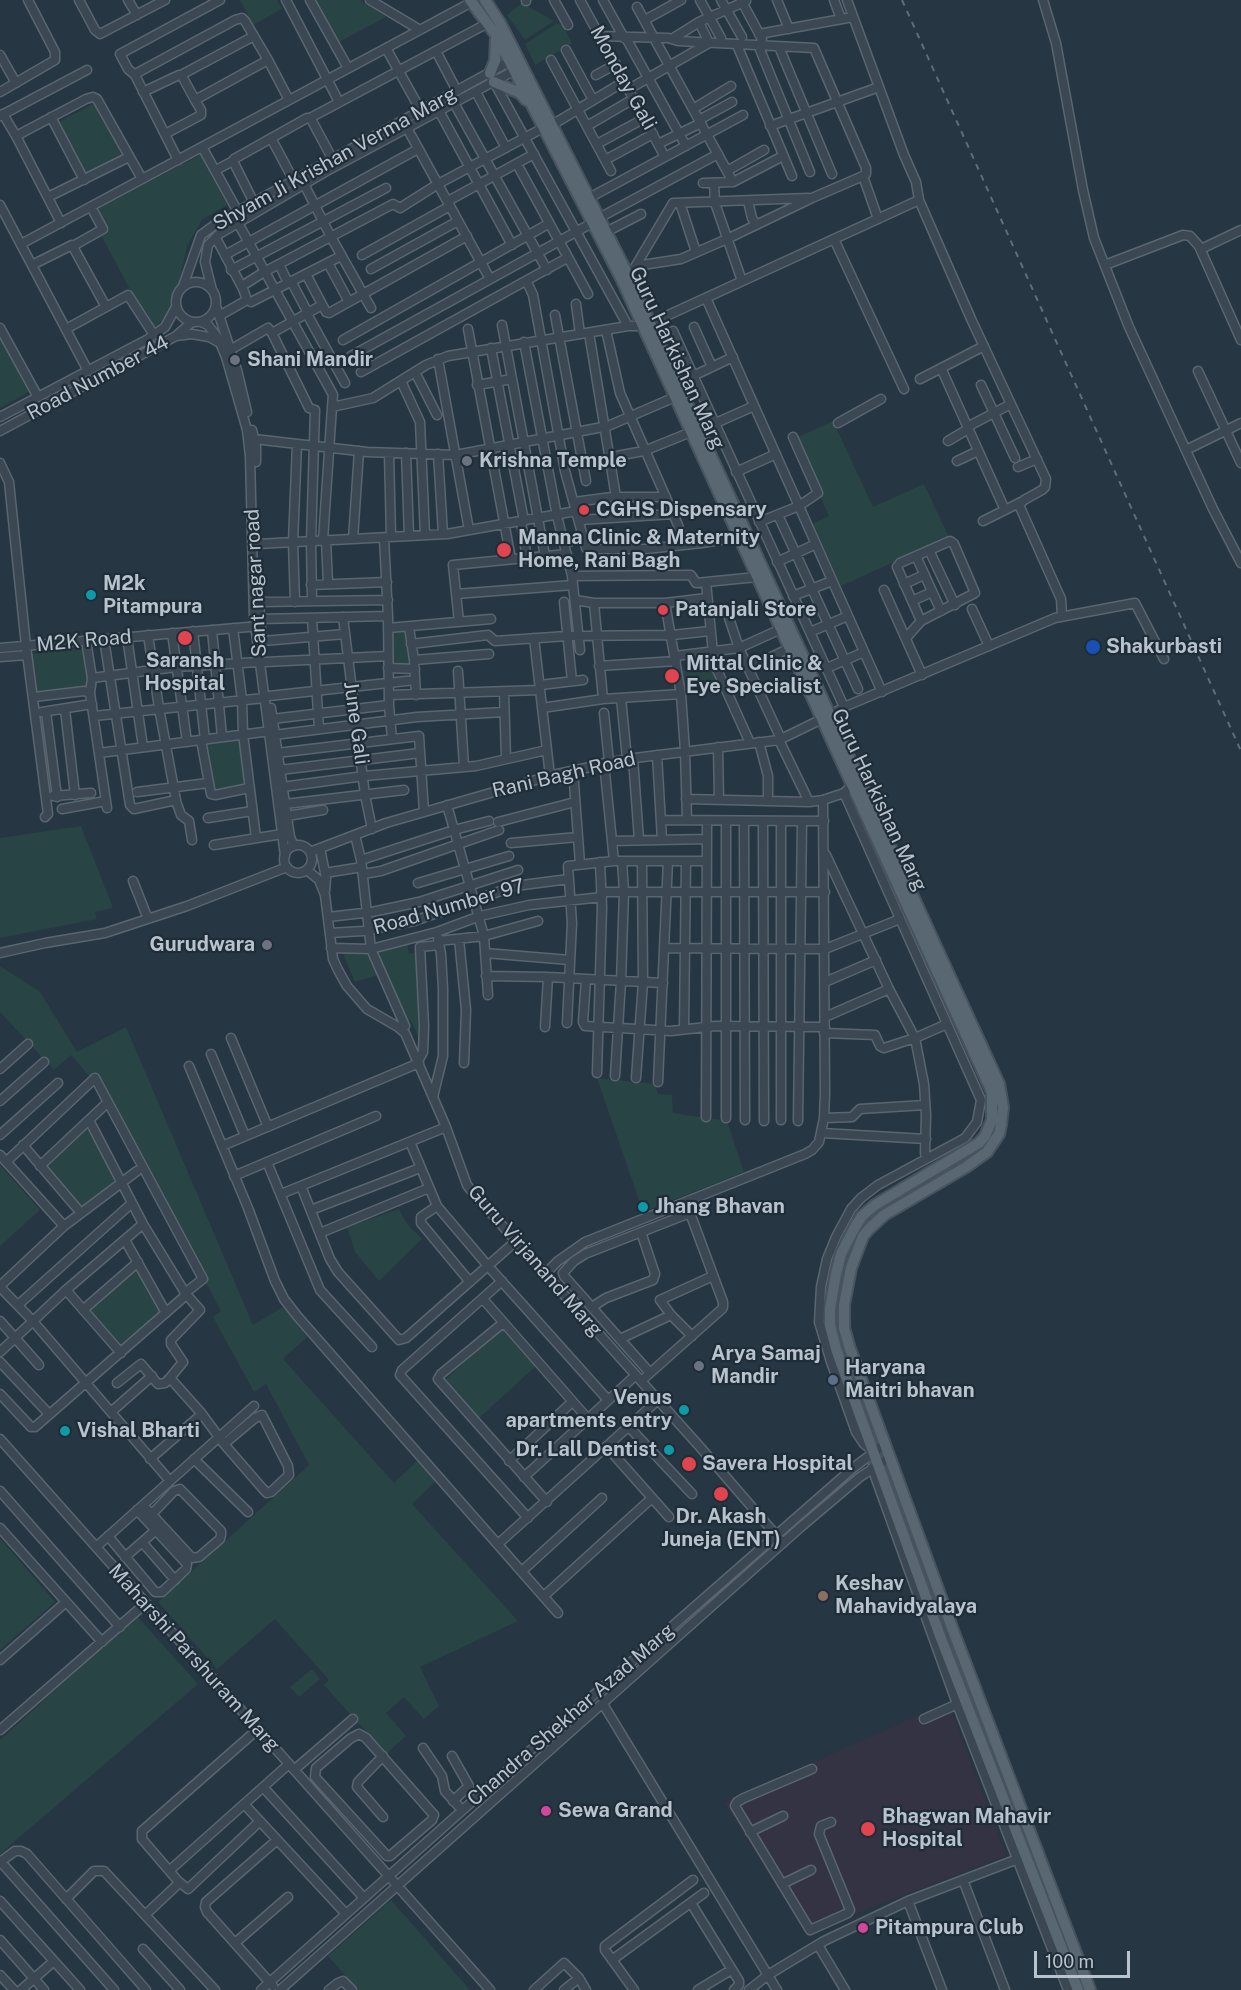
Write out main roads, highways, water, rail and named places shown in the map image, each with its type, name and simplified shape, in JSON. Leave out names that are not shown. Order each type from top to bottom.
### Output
[{"type":"main road","name":"Guru Harkishan Marg","points":[[485,0],[498,20],[532,106],[548,126],[589,198],[596,220],[606,232],[629,277],[675,397],[696,431],[757,577],[826,718]]},
{"type":"main road","name":"Guru Harkishan Marg","points":[[471,1],[516,64],[647,326],[826,718],[852,786],[986,1075],[993,1098],[991,1126],[979,1143],[868,1210],[855,1227],[842,1254],[830,1309],[830,1325],[873,1451],[875,1466],[961,1702],[1012,1821],[1022,1857],[1078,1990]]},
{"type":"main road","points":[[496,35],[492,77],[520,93],[532,106]]},
{"type":"main road","name":"Guru Harkishan Marg","points":[[852,786],[999,1084],[1003,1107],[999,1134],[987,1152],[966,1167],[884,1215],[870,1228],[856,1253],[844,1305],[844,1328],[954,1633],[1090,1990]]},
{"type":"main road","points":[[1012,1821],[1025,1816]]},
{"type":"railway","points":[[902,0],[1241,751]]},
{"type":"place","name":"Shani Mandir","points":[[235,360]]},
{"type":"place","name":"Krishna Temple","points":[[467,461]]},
{"type":"place","name":"CGHS Dispensary","points":[[584,510]]},
{"type":"place","name":"Manna Clinic & Maternity Home, Rani Bagh","points":[[504,550]]},
{"type":"place","name":"M2k Pitampura","points":[[91,595]]},
{"type":"place","name":"Patanjali Store","points":[[663,610]]},
{"type":"place","name":"Saransh Hospital","points":[[185,638]]},
{"type":"place","name":"Shakurbasti","points":[[1093,647]]},
{"type":"place","name":"Mittal Clinic & Eye Specialist","points":[[672,676]]},
{"type":"place","name":"Gurudwara","points":[[267,945]]},
{"type":"place","name":"Jhang Bhavan","points":[[643,1207]]},
{"type":"place","name":"Arya Samaj Mandir","points":[[699,1366]]},
{"type":"place","name":"Haryana Maitri bhavan","points":[[833,1380]]},
{"type":"place","name":"Venus apartments entry","points":[[684,1410]]},
{"type":"place","name":"Vishal Bharti","points":[[65,1431]]},
{"type":"place","name":"Dr. Lall Dentist","points":[[669,1450]]},
{"type":"place","name":"Savera Hospital","points":[[689,1464]]},
{"type":"place","name":"Dr. Akash Juneja (ENT)","points":[[721,1494]]},
{"type":"place","name":"Keshav Mahavidyalaya","points":[[823,1596]]},
{"type":"place","name":"Sewa Grand","points":[[546,1811]]},
{"type":"place","name":"Bhagwan Mahavir Hospital","points":[[868,1829]]},
{"type":"place","name":"Pitampura Club","points":[[863,1928]]}]
